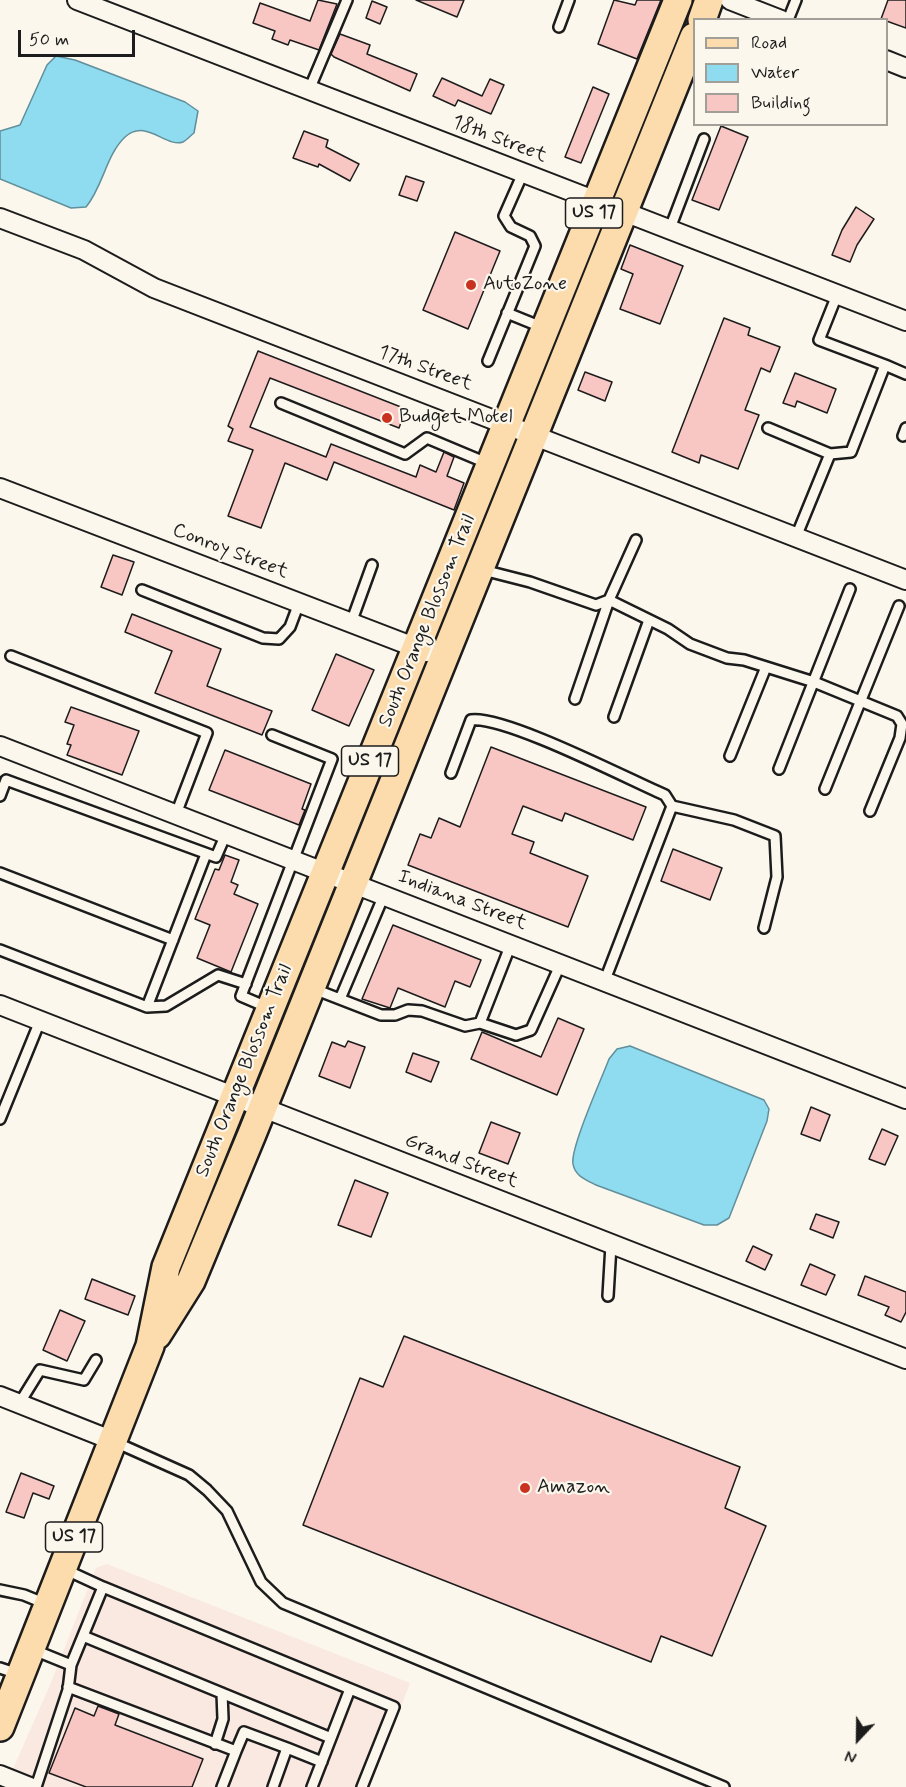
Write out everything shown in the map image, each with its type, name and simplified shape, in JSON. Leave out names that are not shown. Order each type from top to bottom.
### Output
[{"type":"main road","name":"South Orange Blossom Trail","points":[[150,1346],[166,1267],[324,872],[598,203],[678,0]]},
{"type":"main road","points":[[703,18],[709,0]]},
{"type":"main road","name":"South Orange Blossom Trail","points":[[0,1727],[8,1683],[31,1649],[111,1440],[150,1346],[191,1281],[625,214],[693,40]]},
{"type":"street","name":"18th Street","points":[[77,0],[906,321]]},
{"type":"street","points":[[730,0],[758,15]]},
{"type":"street","points":[[888,61],[906,68]]},
{"type":"street","name":"17th Street","points":[[0,218],[84,250],[154,288],[906,580]]},
{"type":"street","name":"Conroy Street","points":[[0,488],[444,659]]},
{"type":"street","name":"Indiana Street","points":[[0,746],[906,1099]]},
{"type":"street","name":"Grand Street","points":[[0,1005],[906,1359]]},
{"type":"street","points":[[0,1396],[111,1440]]},
{"type":"street","points":[[0,1775],[30,1787]]},
{"type":"lane","points":[[309,90],[346,0]]},
{"type":"lane","points":[[559,27],[569,0]]},
{"type":"lane","points":[[789,18],[796,0]]},
{"type":"lane","points":[[669,231],[704,139]]},
{"type":"lane","points":[[488,361],[535,246],[530,236],[511,226],[504,216],[523,173]]},
{"type":"lane","points":[[837,295],[819,340],[906,374]]},
{"type":"lane","points":[[507,314],[547,329]]},
{"type":"lane","points":[[768,429],[830,454],[851,452],[885,365]]},
{"type":"lane","points":[[281,403],[405,454],[427,438],[492,465]]},
{"type":"lane","points":[[796,537],[830,454]]},
{"type":"lane","points":[[575,699],[609,600],[636,540]]},
{"type":"lane","points":[[351,623],[372,565]]},
{"type":"lane","points":[[480,569],[530,582],[596,605],[609,600],[690,644],[727,658],[814,682],[897,716],[902,724],[900,738],[870,812]]},
{"type":"lane","points":[[779,770],[850,589]]},
{"type":"lane","points":[[142,591],[263,638],[279,639],[291,627],[299,603]]},
{"type":"lane","points":[[825,789],[899,606]]},
{"type":"lane","points":[[614,717],[649,620]]},
{"type":"lane","points":[[11,656],[207,733],[176,814]]},
{"type":"lane","points":[[730,756],[765,667]]},
{"type":"lane","points":[[451,773],[471,720],[483,718],[517,729],[665,795],[672,806],[734,820],[775,836],[777,877],[764,928]]},
{"type":"lane","points":[[270,1008],[241,996],[332,759],[272,735]]},
{"type":"lane","points":[[0,796],[6,780],[216,858],[226,834]]},
{"type":"lane","points":[[604,980],[672,806]]},
{"type":"lane","points":[[147,1007],[206,854]]},
{"type":"lane","points":[[0,873],[173,940]]},
{"type":"lane","points":[[340,999],[384,895]]},
{"type":"lane","points":[[480,1023],[512,944]]},
{"type":"lane","points":[[0,950],[147,1007],[166,1006],[218,975],[246,984]]},
{"type":"lane","points":[[311,988],[381,1015],[395,1015],[408,1010],[422,1011],[465,1026],[480,1023],[516,1035],[531,1030],[561,963]]},
{"type":"lane","points":[[1,1115],[40,1021]]},
{"type":"lane","points":[[608,1296],[611,1245]]},
{"type":"lane","points":[[19,1404],[40,1370],[84,1380],[96,1359]]},
{"type":"lane","points":[[111,1440],[189,1475],[207,1490],[227,1511],[261,1582],[283,1603],[724,1787]]},
{"type":"lane","points":[[62,1568],[394,1707],[362,1787]]},
{"type":"lane","points":[[36,1787],[68,1687],[71,1665],[103,1587]]},
{"type":"lane","points":[[0,1590],[24,1595],[48,1605]]},
{"type":"lane","points":[[83,1636],[331,1738]]},
{"type":"lane","points":[[31,1649],[71,1665]]},
{"type":"lane","points":[[68,1687],[236,1751]]},
{"type":"lane","points":[[312,1787],[350,1689]]},
{"type":"lane","points":[[215,1744],[223,1719],[222,1693]]},
{"type":"lane","points":[[222,1787],[244,1732],[322,1762]]},
{"type":"lane","points":[[273,1787],[287,1748]]},
{"type":"shaded area","points":[[107,1564],[410,1683],[370,1787],[5,1787],[50,1685],[96,1568]]},
{"type":"water","points":[[56,56],[75,60],[185,102],[198,111],[194,133],[183,142],[176,143],[141,131],[133,132],[125,137],[113,153],[97,190],[86,207],[71,208],[0,179],[0,131],[20,125],[47,65]]},
{"type":"water","points":[[630,1046],[764,1100],[769,1109],[767,1121],[729,1218],[717,1225],[704,1225],[596,1185],[582,1177],[574,1168],[573,1156],[576,1144],[609,1059],[617,1049]]},
{"type":"building","points":[[318,0],[337,4],[319,50],[290,40],[288,45],[272,39],[275,31],[253,23],[260,3],[310,21]]},
{"type":"building","points":[[416,0],[464,0],[457,17]]},
{"type":"building","points":[[614,0],[635,5],[637,0],[661,0],[637,59],[598,44]]},
{"type":"building","points":[[888,0],[906,0],[906,28],[888,22],[888,18],[881,18]]},
{"type":"building","points":[[372,1],[387,7],[380,24],[366,18]]},
{"type":"building","points":[[340,34],[370,45],[367,54],[417,74],[410,91],[334,57],[331,54]]},
{"type":"building","points":[[442,78],[482,96],[490,79],[504,85],[491,114],[458,100],[455,106],[433,96]]},
{"type":"building","points":[[593,87],[609,94],[581,163],[565,157]]},
{"type":"building","points":[[721,126],[748,137],[719,210],[692,200]]},
{"type":"building","points":[[304,131],[328,140],[326,147],[359,164],[350,181],[319,164],[318,167],[293,158]]},
{"type":"building","points":[[406,176],[424,182],[417,201],[399,195]]},
{"type":"building","points":[[856,207],[874,219],[857,245],[850,262],[832,255],[842,230]]},
{"type":"building","points":[[455,232],[500,251],[468,329],[423,310]]},
{"type":"building","points":[[630,245],[683,266],[660,324],[620,309],[633,274],[621,269]]},
{"type":"building","points":[[724,318],[750,328],[748,335],[780,347],[770,372],[761,368],[745,410],[759,415],[738,469],[701,455],[699,463],[672,452]]},
{"type":"building","points":[[258,351],[406,409],[399,428],[270,378],[250,427],[326,457],[331,444],[416,477],[420,465],[436,472],[444,452],[454,457],[447,476],[464,483],[454,510],[334,462],[327,480],[285,463],[261,528],[228,516],[253,450],[228,441],[233,429],[228,426]]},
{"type":"building","points":[[585,372],[612,382],[605,401],[578,390]]},
{"type":"building","points":[[795,373],[836,389],[827,413],[797,401],[795,407],[783,403]]},
{"type":"building","points":[[113,555],[134,562],[122,595],[101,587]]},
{"type":"building","points":[[132,614],[221,649],[207,686],[272,711],[262,735],[155,693],[172,651],[125,632]]},
{"type":"building","points":[[336,654],[374,670],[349,726],[312,710]]},
{"type":"building","points":[[71,707],[139,731],[122,775],[67,755],[71,745],[67,744],[74,725],[65,722]]},
{"type":"building","points":[[491,747],[646,807],[633,840],[565,813],[562,821],[523,806],[512,834],[534,842],[530,853],[588,876],[568,927],[408,865],[420,834],[431,838],[439,818],[460,827]]},
{"type":"building","points":[[225,750],[311,784],[299,825],[209,790]]},
{"type":"building","points":[[673,849],[722,868],[710,900],[661,881]]},
{"type":"building","points":[[225,855],[239,860],[231,882],[238,885],[234,894],[258,904],[231,972],[197,958],[210,925],[195,919],[215,869],[219,870]]},
{"type":"building","points":[[393,925],[481,960],[470,987],[455,981],[445,1007],[398,988],[390,1008],[362,999]]},
{"type":"building","points":[[558,1018],[584,1029],[557,1095],[471,1059],[482,1032],[541,1057]]},
{"type":"building","points":[[348,1041],[365,1047],[350,1088],[319,1076],[332,1042],[345,1047]]},
{"type":"building","points":[[413,1053],[439,1062],[431,1082],[406,1072]]},
{"type":"building","points":[[811,1107],[830,1115],[820,1141],[801,1134]]},
{"type":"building","points":[[491,1122],[520,1133],[508,1164],[479,1153]]},
{"type":"building","points":[[882,1129],[898,1136],[885,1165],[869,1159]]},
{"type":"building","points":[[355,1180],[388,1193],[371,1237],[338,1225]]},
{"type":"building","points":[[816,1214],[839,1222],[833,1238],[810,1229]]},
{"type":"building","points":[[753,1246],[772,1255],[765,1270],[746,1261]]},
{"type":"building","points":[[810,1264],[835,1275],[826,1295],[801,1285]]},
{"type":"building","points":[[865,1276],[906,1292],[906,1312],[901,1322],[885,1315],[889,1307],[858,1295]]},
{"type":"building","points":[[92,1279],[135,1296],[128,1315],[85,1299]]},
{"type":"building","points":[[60,1310],[85,1321],[67,1361],[43,1350]]},
{"type":"building","name":"Amazon","points":[[404,1336],[740,1467],[725,1508],[766,1526],[712,1656],[661,1636],[651,1662],[303,1525],[360,1378],[383,1387]]},
{"type":"building","points":[[21,1473],[54,1486],[49,1499],[33,1493],[24,1518],[6,1512]]},
{"type":"building","points":[[98,1706],[119,1714],[115,1725],[203,1759],[192,1787],[86,1787],[49,1773],[75,1708],[94,1716]]},
{"type":"place","name":"AutoZone","points":[[471,285]]},
{"type":"place","name":"Budget Motel","points":[[387,418]]},
{"type":"place","name":"Amazon","points":[[525,1488]]}]
